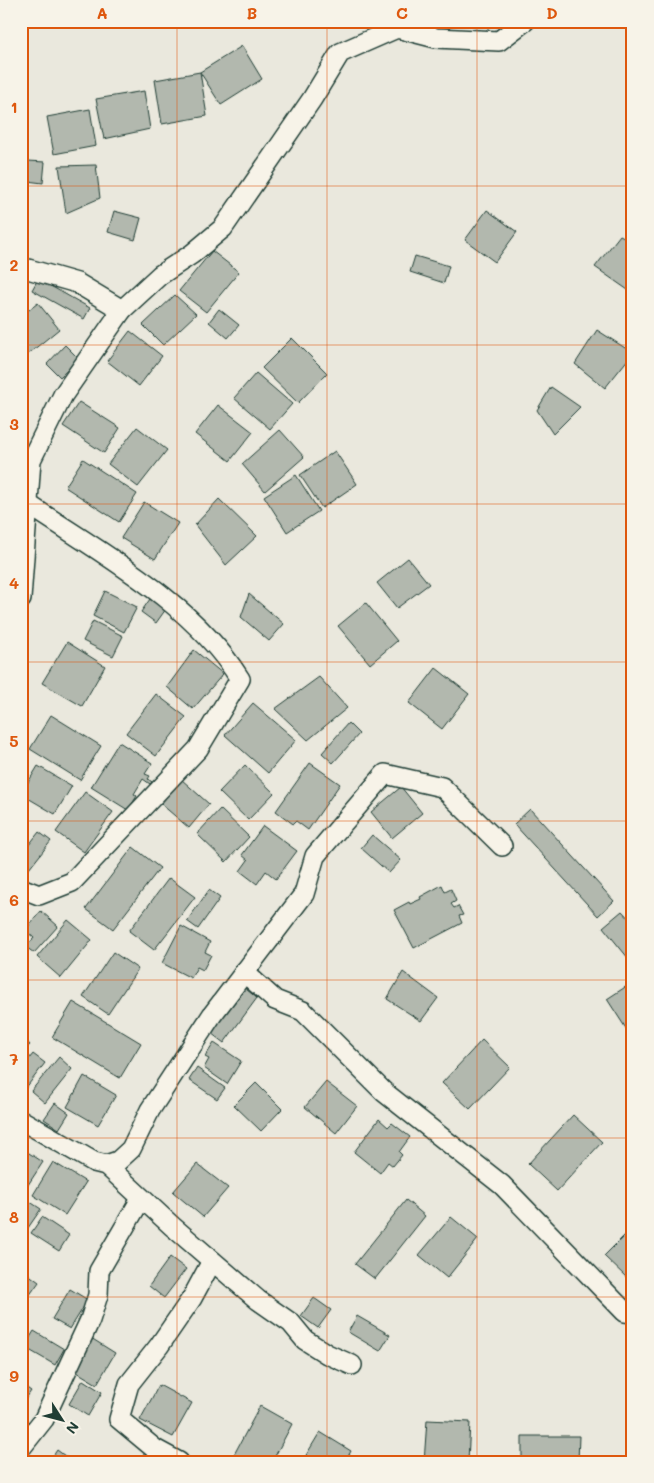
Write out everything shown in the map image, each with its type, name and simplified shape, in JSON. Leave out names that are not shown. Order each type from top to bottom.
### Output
[{"type":"street","points":[[21,599],[25,503],[31,460],[64,395],[122,310],[160,275],[192,254],[223,228],[312,99],[340,53],[397,28],[436,38],[499,41],[525,21]]},
{"type":"street","points":[[21,267],[77,282],[122,310]]},
{"type":"street","points":[[21,888],[39,895],[72,882],[198,748],[240,679],[227,658],[200,628],[158,590],[25,503]]},
{"type":"street","points":[[106,1165],[118,1161],[131,1149],[150,1110],[212,1015],[304,894],[315,856],[385,774],[442,787],[502,846]]},
{"type":"street","points":[[244,972],[275,1000],[303,1011],[384,1092],[502,1185],[625,1312],[633,1313]]},
{"type":"street","points":[[21,1120],[94,1162],[106,1165],[212,1261],[258,1300],[291,1322],[305,1340],[327,1354],[352,1365]]},
{"type":"street","points":[[21,1448],[44,1419],[90,1320],[98,1295],[99,1271],[138,1204]]},
{"type":"street","points":[[179,1462],[155,1449],[119,1419],[129,1384],[159,1346],[192,1298],[212,1261]]},
{"type":"building","points":[[242,46],[262,79],[221,105],[200,72]]},
{"type":"building","points":[[200,72],[207,116],[162,124],[155,80]]},
{"type":"building","points":[[144,91],[150,129],[104,139],[96,99]]},
{"type":"building","points":[[90,109],[96,146],[54,154],[47,117]]},
{"type":"building","points":[[28,161],[45,162],[43,183],[27,181]]},
{"type":"building","points":[[96,165],[100,198],[66,213],[59,166]]},
{"type":"building","points":[[487,210],[517,232],[495,262],[465,240]]},
{"type":"building","points":[[114,211],[141,218],[135,240],[108,232]]},
{"type":"building","points":[[620,235],[633,242],[633,282],[628,290],[595,267]]},
{"type":"building","points":[[212,251],[239,272],[206,312],[179,291]]},
{"type":"building","points":[[415,256],[449,266],[444,283],[410,272]]},
{"type":"building","points":[[38,279],[90,308],[84,319],[32,290]]},
{"type":"building","points":[[175,295],[196,314],[163,345],[143,325]]},
{"type":"building","points":[[38,303],[59,329],[27,355],[21,348],[21,316]]},
{"type":"building","points":[[219,309],[239,325],[228,338],[209,322]]},
{"type":"building","points":[[597,330],[633,353],[605,388],[575,364]]},
{"type":"building","points":[[130,331],[162,356],[139,386],[107,361]]},
{"type":"building","points":[[292,338],[327,373],[298,403],[262,368]]},
{"type":"building","points":[[65,345],[79,359],[60,377],[47,364]]},
{"type":"building","points":[[256,373],[292,404],[270,429],[234,398]]},
{"type":"building","points":[[551,387],[580,407],[553,434],[537,410]]},
{"type":"building","points":[[79,402],[120,428],[104,453],[63,426]]},
{"type":"building","points":[[218,405],[253,432],[230,461],[195,434]]},
{"type":"building","points":[[137,427],[167,450],[138,487],[108,464]]},
{"type":"building","points":[[280,430],[304,457],[265,491],[242,464]]},
{"type":"building","points":[[335,451],[357,484],[322,508],[300,475]]},
{"type":"building","points":[[83,459],[137,494],[119,522],[65,487]]},
{"type":"building","points":[[296,475],[319,511],[287,532],[264,496]]},
{"type":"building","points":[[219,499],[257,536],[226,565],[195,525]]},
{"type":"building","points":[[144,502],[178,523],[155,559],[121,538]]},
{"type":"building","points":[[408,558],[429,584],[397,608],[377,583]]},
{"type":"building","points":[[105,591],[137,607],[124,632],[93,616]]},
{"type":"building","points":[[249,594],[284,624],[269,641],[241,617]]},
{"type":"building","points":[[150,599],[166,609],[156,623],[141,612]]},
{"type":"building","points":[[366,603],[397,641],[370,664],[338,626]]},
{"type":"building","points":[[93,621],[123,636],[113,656],[83,641]]},
{"type":"building","points":[[67,642],[105,666],[82,706],[42,683]]},
{"type":"building","points":[[194,650],[223,674],[193,709],[167,687]]},
{"type":"building","points":[[436,668],[469,694],[442,729],[409,703]]},
{"type":"building","points":[[319,677],[347,708],[308,740],[275,709]]},
{"type":"building","points":[[156,694],[186,717],[156,756],[126,733]]},
{"type":"building","points":[[253,703],[296,740],[268,773],[225,735]]},
{"type":"building","points":[[51,715],[101,746],[80,780],[30,749]]},
{"type":"building","points":[[348,723],[359,734],[333,763],[322,753]]},
{"type":"building","points":[[119,742],[152,763],[145,774],[150,776],[148,779],[152,782],[150,784],[143,779],[134,794],[137,796],[128,810],[91,787]]},
{"type":"building","points":[[310,763],[340,784],[308,830],[296,821],[293,824],[276,811]]},
{"type":"building","points":[[245,765],[274,793],[248,820],[219,792]]},
{"type":"building","points":[[38,766],[72,786],[55,814],[21,794]]},
{"type":"building","points":[[181,779],[209,804],[189,828],[161,804]]},
{"type":"building","points":[[401,787],[422,813],[392,838],[371,812]]},
{"type":"building","points":[[85,792],[113,812],[84,852],[56,832]]},
{"type":"building","points":[[220,809],[249,837],[226,862],[197,834]]},
{"type":"building","points":[[530,809],[614,901],[598,916],[514,824]]},
{"type":"building","points":[[263,826],[297,851],[276,879],[266,871],[257,884],[240,871],[248,860],[242,855]]},
{"type":"building","points":[[39,832],[51,841],[29,869],[21,863],[21,855]]},
{"type":"building","points":[[372,835],[401,860],[389,873],[361,848]]},
{"type":"building","points":[[133,847],[160,868],[113,929],[86,909]]},
{"type":"building","points":[[169,878],[195,897],[154,950],[129,931]]},
{"type":"building","points":[[442,885],[445,892],[451,889],[456,901],[451,904],[454,908],[458,906],[463,915],[459,916],[462,923],[414,948],[394,910],[409,902],[410,904],[421,899],[420,897]]},
{"type":"building","points":[[209,890],[220,898],[198,929],[187,921]]},
{"type":"building","points":[[41,911],[58,926],[34,953],[26,947],[34,938],[25,930]]},
{"type":"building","points":[[622,911],[633,923],[633,964],[603,927]]},
{"type":"building","points":[[68,920],[92,940],[61,978],[37,957]]},
{"type":"building","points":[[181,926],[210,942],[205,952],[211,955],[203,970],[197,967],[191,978],[162,963]]},
{"type":"building","points":[[113,952],[138,969],[108,1014],[83,997]]},
{"type":"building","points":[[403,972],[438,998],[421,1021],[387,999]]},
{"type":"building","points":[[633,982],[633,1026],[627,1030],[607,999]]},
{"type":"building","points":[[241,985],[257,998],[224,1043],[207,1030]]},
{"type":"building","points":[[73,1002],[141,1043],[120,1078],[52,1037]]},
{"type":"building","points":[[21,1035],[30,1045],[21,1052]]},
{"type":"building","points":[[482,1040],[510,1067],[470,1109],[442,1083]]},
{"type":"building","points":[[214,1043],[241,1061],[227,1084],[204,1068],[209,1059],[205,1057]]},
{"type":"building","points":[[33,1054],[45,1063],[25,1089],[21,1086],[21,1069]]},
{"type":"building","points":[[59,1057],[72,1069],[45,1103],[31,1091]]},
{"type":"building","points":[[197,1068],[225,1088],[217,1099],[189,1080]]},
{"type":"building","points":[[84,1076],[116,1095],[98,1125],[67,1107]]},
{"type":"building","points":[[326,1082],[357,1106],[336,1133],[305,1107]]},
{"type":"building","points":[[256,1083],[282,1109],[261,1131],[234,1105]]},
{"type":"building","points":[[55,1103],[69,1113],[59,1129],[44,1119]]},
{"type":"building","points":[[573,1115],[602,1142],[557,1191],[528,1164]]},
{"type":"building","points":[[379,1119],[388,1127],[392,1123],[410,1137],[399,1152],[402,1155],[393,1166],[388,1162],[380,1173],[354,1152]]},
{"type":"building","points":[[21,1148],[43,1162],[24,1191],[21,1189]]},
{"type":"building","points":[[53,1162],[86,1182],[65,1215],[33,1195]]},
{"type":"building","points":[[197,1164],[228,1188],[203,1217],[173,1192]]},
{"type":"building","points":[[21,1196],[41,1209],[21,1238]]},
{"type":"building","points":[[406,1200],[425,1216],[375,1279],[355,1264]]},
{"type":"building","points":[[42,1217],[69,1235],[59,1251],[31,1233]]},
{"type":"building","points":[[451,1217],[478,1239],[447,1278],[419,1255]]},
{"type":"building","points":[[630,1230],[633,1234],[633,1270],[626,1277],[604,1256]]},
{"type":"building","points":[[170,1257],[186,1269],[164,1298],[149,1286]]},
{"type":"building","points":[[21,1269],[39,1282],[21,1307]]},
{"type":"building","points":[[70,1289],[88,1300],[70,1329],[52,1319]]},
{"type":"building","points":[[314,1298],[331,1310],[318,1328],[301,1316]]},
{"type":"building","points":[[357,1316],[390,1335],[380,1351],[348,1332]]},
{"type":"building","points":[[34,1331],[64,1349],[55,1365],[24,1347]]},
{"type":"building","points":[[91,1338],[115,1353],[97,1384],[72,1369]]},
{"type":"building","points":[[83,1380],[102,1392],[88,1416],[69,1404]]},
{"type":"building","points":[[21,1384],[31,1391],[21,1406]]},
{"type":"building","points":[[159,1385],[192,1403],[173,1437],[140,1420]]},
{"type":"building","points":[[260,1406],[292,1424],[272,1462],[230,1462]]},
{"type":"building","points":[[427,1420],[470,1422],[468,1462],[424,1462]]},
{"type":"building","points":[[320,1432],[351,1451],[345,1462],[302,1462]]},
{"type":"building","points":[[522,1436],[579,1436],[578,1462],[522,1462]]},
{"type":"building","points":[[57,1450],[73,1462],[49,1462]]}]
